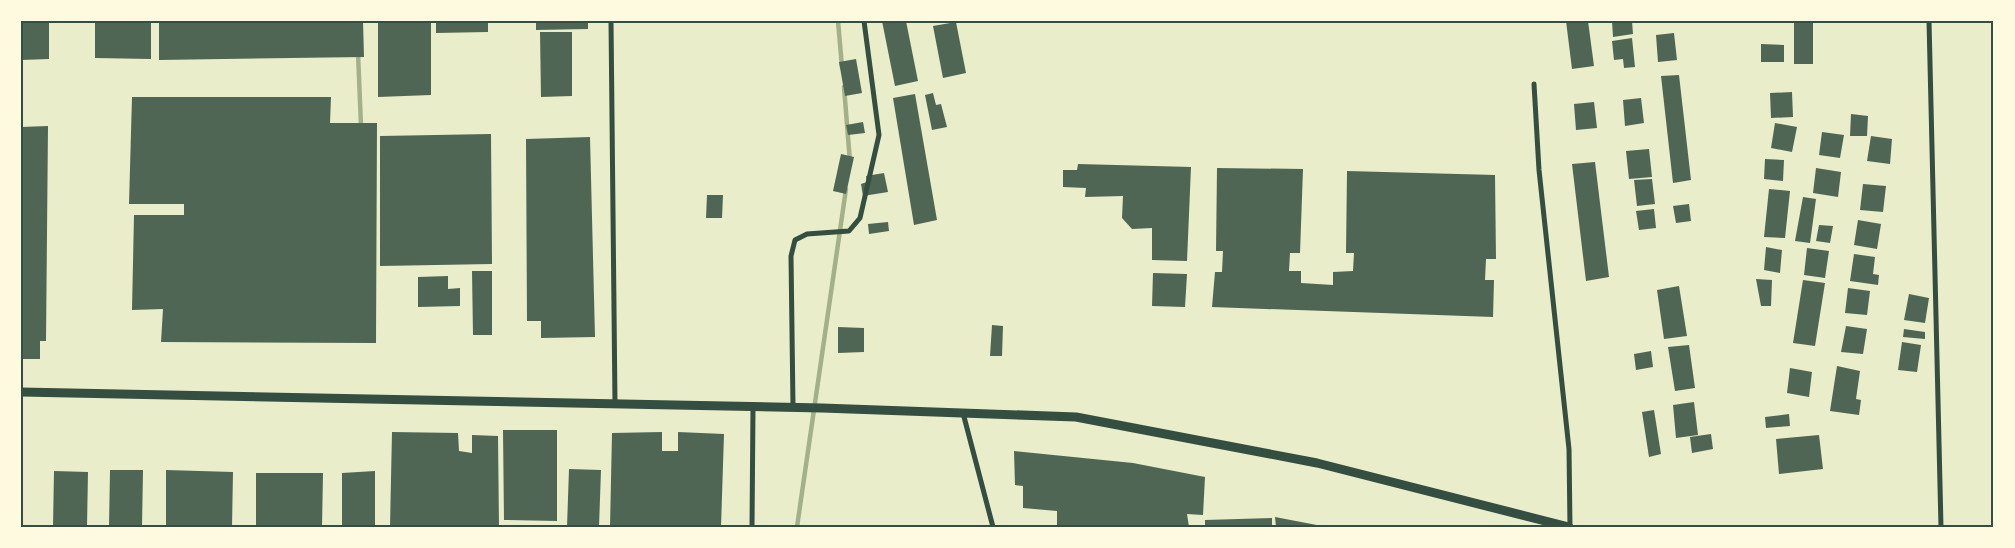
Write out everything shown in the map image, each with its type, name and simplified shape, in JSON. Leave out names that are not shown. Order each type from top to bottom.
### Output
[{"type":"street","points":[[610,21],[615,404]]},
{"type":"street","points":[[793,407],[791,256],[795,240],[807,234],[849,231],[860,218],[879,135],[864,21]]},
{"type":"street","points":[[1929,21],[1942,527]]},
{"type":"street","points":[[21,392],[793,407],[1076,417],[1317,464],[1570,527],[1569,449],[1540,170],[1534,84]]},
{"type":"street","points":[[752,527],[753,407]]},
{"type":"street","points":[[963,413],[993,527]]},
{"type":"building","points":[[21,21],[49,21],[49,59],[21,60]]},
{"type":"building","points":[[95,21],[151,21],[151,59],[95,58]]},
{"type":"building","points":[[159,21],[363,21],[364,57],[159,60]]},
{"type":"building","points":[[378,21],[431,21],[431,95],[378,97]]},
{"type":"building","points":[[436,21],[488,21],[488,32],[436,33]]},
{"type":"building","points":[[536,21],[588,21],[588,29],[536,30]]},
{"type":"building","points":[[882,21],[906,21],[918,81],[895,86]]},
{"type":"building","points":[[1566,21],[1588,21],[1594,66],[1572,69]]},
{"type":"building","points":[[1612,21],[1632,21],[1633,34],[1613,37]]},
{"type":"building","points":[[1794,21],[1813,21],[1813,64],[1794,64]]},
{"type":"building","points":[[956,22],[966,73],[943,78],[933,26]]},
{"type":"building","points":[[540,32],[572,32],[572,96],[541,97]]},
{"type":"building","points":[[1674,33],[1677,60],[1658,62],[1656,35]]},
{"type":"building","points":[[1632,38],[1635,67],[1624,68],[1623,59],[1614,60],[1612,41]]},
{"type":"building","points":[[1761,44],[1784,45],[1784,62],[1761,62]]},
{"type":"building","points":[[856,59],[862,93],[845,96],[839,62]]},
{"type":"building","points":[[1679,75],[1691,180],[1673,183],[1661,76]]},
{"type":"building","points":[[1792,92],[1793,117],[1771,118],[1770,93]]},
{"type":"building","points":[[933,93],[936,105],[941,104],[947,127],[932,130],[925,95]]},
{"type":"building","points":[[915,94],[937,220],[914,225],[893,98]]},
{"type":"building","points":[[132,97],[331,97],[330,123],[377,123],[376,343],[161,342],[163,309],[132,310],[134,215],[184,215],[184,204],[129,204]]},
{"type":"building","points":[[1641,98],[1644,123],[1625,126],[1623,100]]},
{"type":"building","points":[[1594,102],[1597,128],[1576,130],[1574,104]]},
{"type":"building","points":[[1851,114],[1868,116],[1867,136],[1850,136]]},
{"type":"building","points":[[863,122],[865,133],[848,135],[846,125]]},
{"type":"building","points":[[1775,123],[1797,127],[1792,152],[1771,148]]},
{"type":"building","points":[[48,126],[46,341],[40,341],[40,359],[21,359],[21,127]]},
{"type":"building","points":[[1822,132],[1844,135],[1840,158],[1819,155]]},
{"type":"building","points":[[491,134],[492,264],[380,266],[380,136]]},
{"type":"building","points":[[1871,136],[1892,139],[1890,164],[1867,161]]},
{"type":"building","points":[[590,137],[595,337],[541,338],[541,321],[527,321],[526,139]]},
{"type":"building","points":[[1649,149],[1652,177],[1629,179],[1626,151]]},
{"type":"building","points":[[841,154],[854,157],[846,194],[833,191]]},
{"type":"building","points":[[1765,159],[1784,160],[1783,181],[1764,179]]},
{"type":"building","points":[[1595,162],[1609,277],[1586,281],[1572,164]]},
{"type":"building","points":[[1078,164],[1191,167],[1187,261],[1152,260],[1152,228],[1132,229],[1122,218],[1123,196],[1085,197],[1086,188],[1063,187],[1063,170],[1077,170]]},
{"type":"building","points":[[1217,168],[1303,169],[1300,253],[1290,253],[1289,271],[1301,271],[1301,283],[1333,285],[1333,272],[1353,271],[1354,253],[1346,253],[1347,171],[1495,175],[1496,259],[1486,259],[1485,280],[1494,280],[1493,317],[1212,307],[1215,272],[1222,272],[1223,251],[1216,251]]},
{"type":"building","points":[[1816,168],[1841,172],[1838,197],[1813,193]]},
{"type":"building","points":[[884,173],[888,192],[863,196],[861,184],[867,182],[866,176]]},
{"type":"building","points":[[1652,179],[1655,204],[1637,206],[1634,180]]},
{"type":"building","points":[[1863,184],[1886,186],[1883,212],[1860,210]]},
{"type":"building","points":[[1769,189],[1790,191],[1785,238],[1764,237]]},
{"type":"building","points":[[707,195],[723,195],[722,218],[706,218]]},
{"type":"building","points":[[1803,197],[1816,199],[1810,243],[1795,241]]},
{"type":"building","points":[[1689,204],[1691,221],[1676,223],[1673,206]]},
{"type":"building","points":[[1654,209],[1656,228],[1639,230],[1636,211]]},
{"type":"building","points":[[1858,220],[1881,224],[1877,249],[1854,245]]},
{"type":"building","points":[[888,222],[889,231],[869,234],[868,224]]},
{"type":"building","points":[[1819,225],[1833,226],[1830,243],[1816,241]]},
{"type":"building","points":[[1766,247],[1782,250],[1780,273],[1764,270]]},
{"type":"building","points":[[1807,248],[1829,251],[1825,278],[1804,275]]},
{"type":"building","points":[[1854,254],[1875,257],[1873,274],[1879,275],[1878,285],[1850,281]]},
{"type":"building","points":[[472,271],[492,271],[492,335],[473,335]]},
{"type":"building","points":[[1153,273],[1187,274],[1185,307],[1152,306]]},
{"type":"building","points":[[448,276],[448,289],[460,288],[460,306],[418,307],[418,277]]},
{"type":"building","points":[[1756,279],[1772,280],[1771,306],[1761,306]]},
{"type":"building","points":[[1803,280],[1825,283],[1815,346],[1793,343]]},
{"type":"building","points":[[1679,286],[1687,336],[1664,339],[1657,290]]},
{"type":"building","points":[[1848,288],[1870,291],[1867,315],[1845,313]]},
{"type":"building","points":[[1909,294],[1929,298],[1925,323],[1904,320]]},
{"type":"building","points":[[992,325],[1003,326],[1002,356],[990,356]]},
{"type":"building","points":[[1846,326],[1867,329],[1863,354],[1841,352]]},
{"type":"building","points":[[838,327],[864,328],[864,352],[838,353]]},
{"type":"building","points":[[1904,329],[1925,332],[1925,339],[1903,337]]},
{"type":"building","points":[[1902,342],[1921,345],[1917,372],[1898,370]]},
{"type":"building","points":[[1689,345],[1695,388],[1675,391],[1668,347]]},
{"type":"building","points":[[1651,351],[1653,367],[1636,370],[1634,354]]},
{"type":"building","points":[[1837,366],[1860,371],[1856,399],[1861,400],[1859,415],[1830,411]]},
{"type":"building","points":[[1790,368],[1812,372],[1809,397],[1787,393]]},
{"type":"building","points":[[1694,402],[1698,435],[1676,438],[1673,405]]},
{"type":"building","points":[[1654,410],[1661,454],[1649,457],[1642,412]]},
{"type":"building","points":[[1789,414],[1790,426],[1766,428],[1765,417]]},
{"type":"building","points":[[503,430],[557,430],[557,521],[504,520]]},
{"type":"building","points":[[392,432],[458,433],[459,451],[472,453],[472,435],[498,436],[499,527],[390,527]]},
{"type":"building","points":[[662,432],[662,451],[678,451],[678,432],[724,434],[721,527],[610,527],[612,433]]},
{"type":"building","points":[[1711,434],[1713,449],[1692,453],[1690,437]]},
{"type":"building","points":[[1819,435],[1823,469],[1779,474],[1776,439]]},
{"type":"building","points":[[1014,451],[1133,463],[1205,477],[1203,515],[1187,514],[1189,527],[1057,527],[1057,511],[1023,508],[1023,486],[1015,485]]},
{"type":"building","points":[[569,469],[601,470],[599,527],[567,527]]},
{"type":"building","points":[[110,470],[143,470],[142,527],[109,527]]},
{"type":"building","points":[[166,470],[233,472],[232,527],[166,527]]},
{"type":"building","points":[[54,471],[88,472],[87,527],[53,527]]},
{"type":"building","points":[[375,471],[375,527],[342,527],[342,473]]},
{"type":"building","points":[[256,473],[323,473],[322,527],[256,527]]},
{"type":"building","points":[[1275,517],[1322,526],[1322,527],[1276,527]]},
{"type":"building","points":[[1272,518],[1272,527],[1205,527],[1205,520]]},
{"type":"waterway","points":[[838,21],[842,67]]},
{"type":"waterway","points":[[358,53],[361,126]]},
{"type":"waterway","points":[[844,87],[850,162]]},
{"type":"waterway","points":[[797,527],[846,189]]}]
